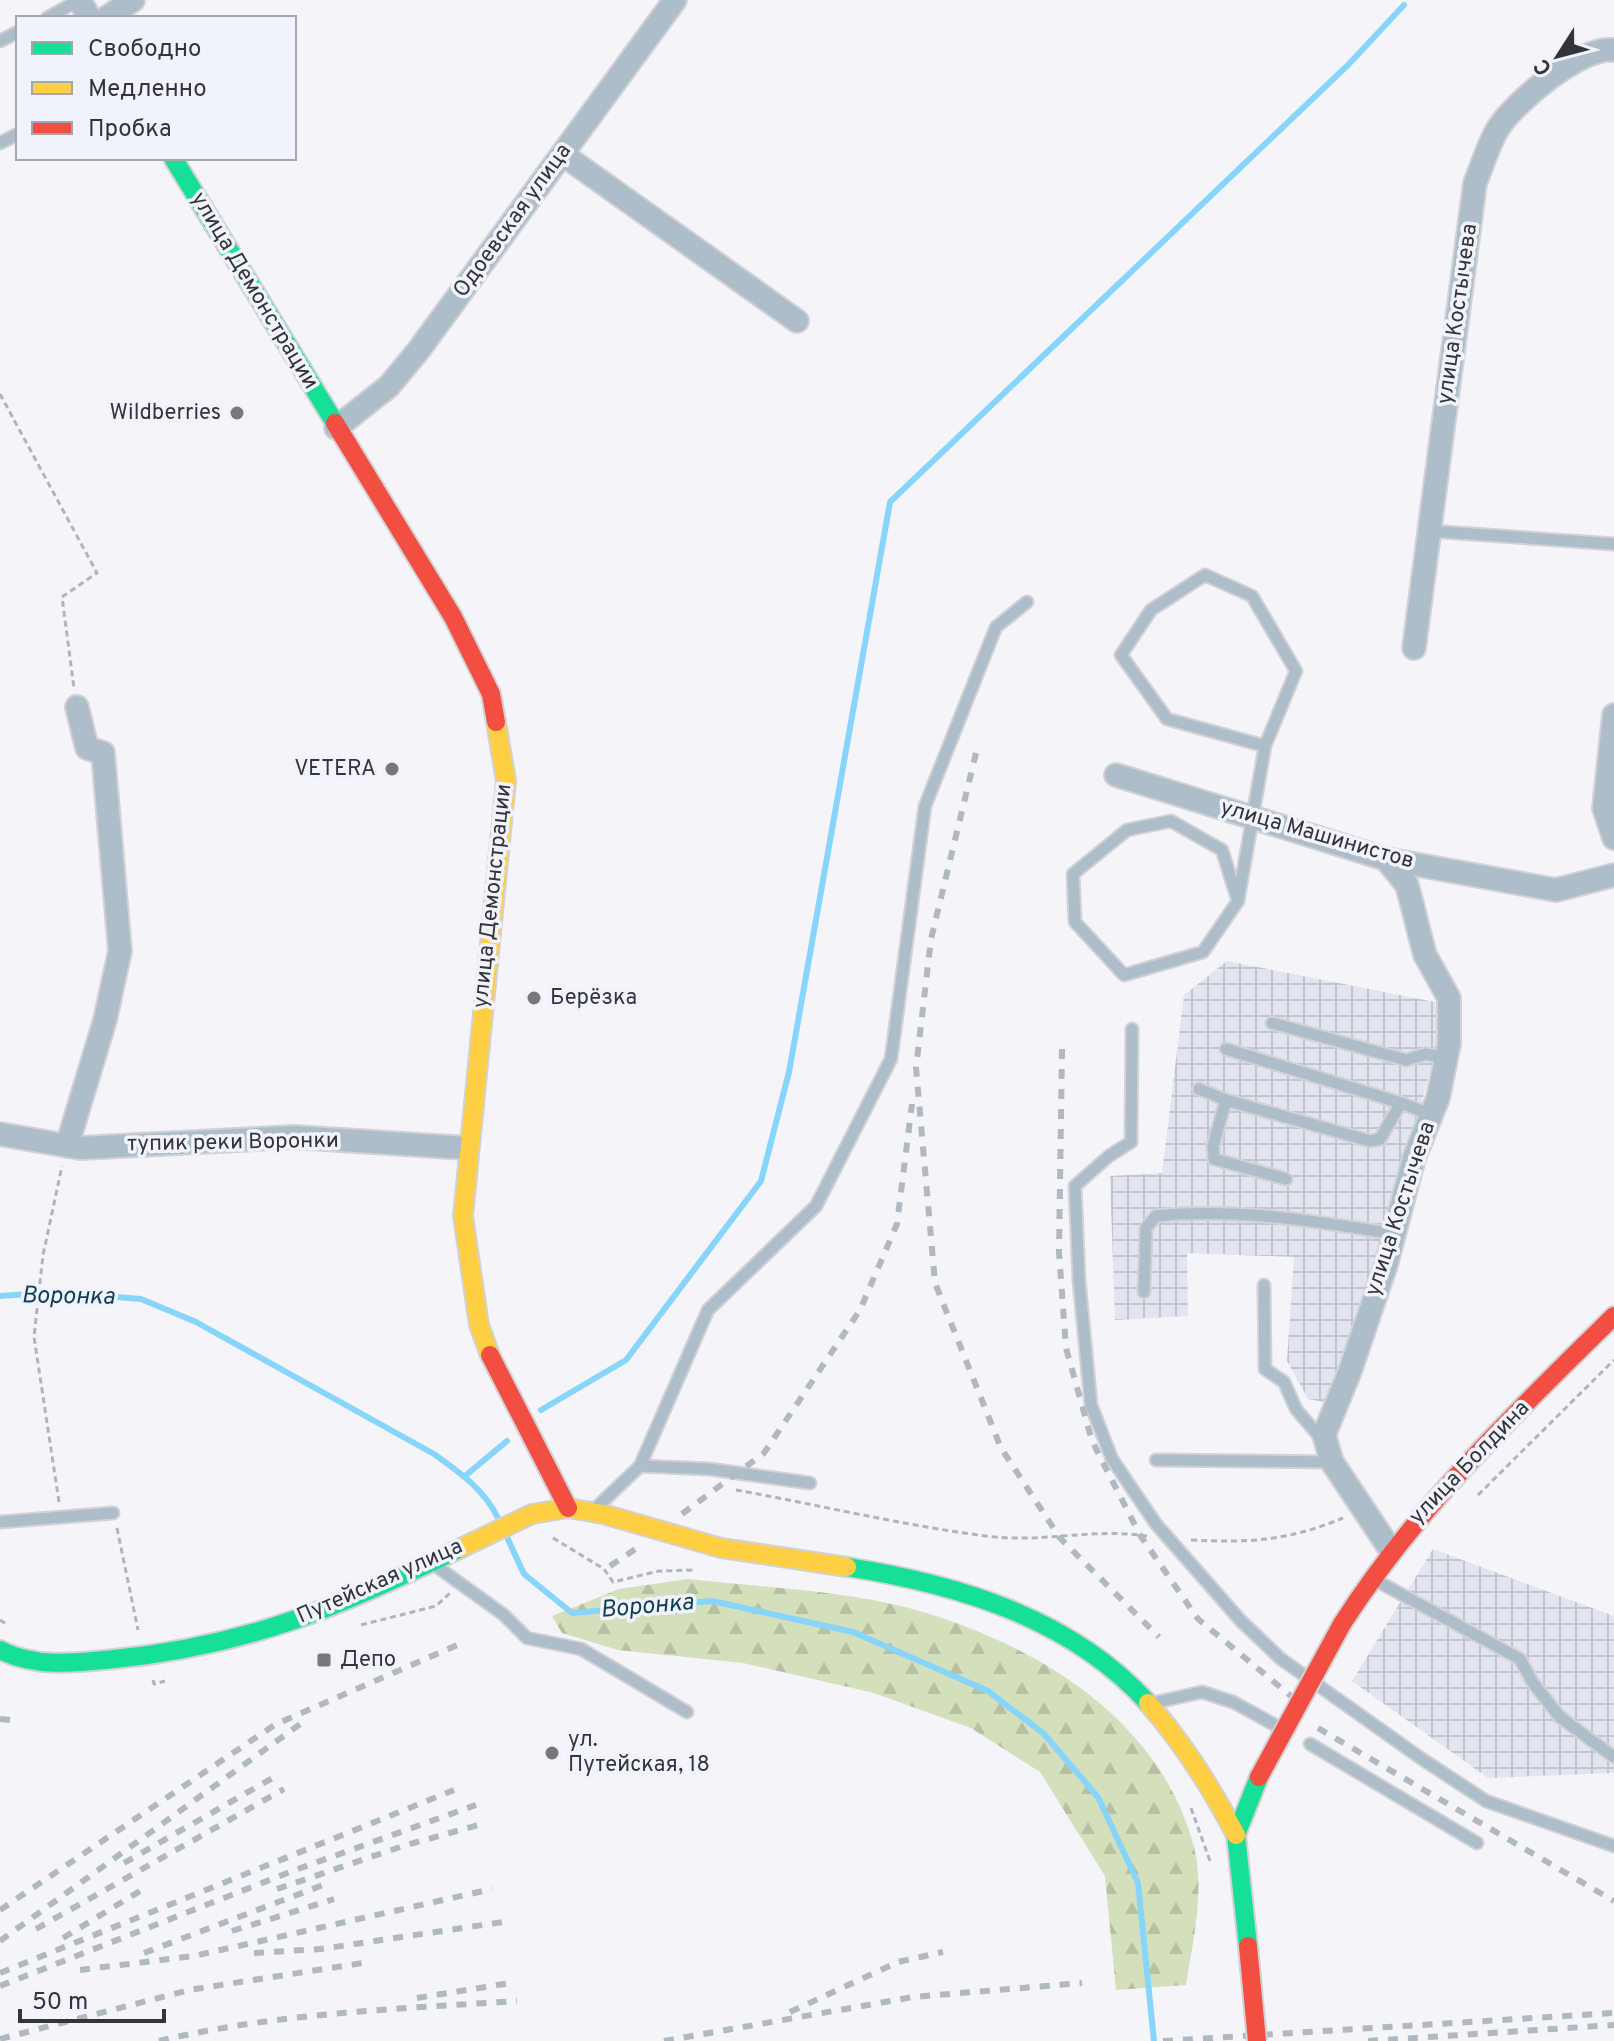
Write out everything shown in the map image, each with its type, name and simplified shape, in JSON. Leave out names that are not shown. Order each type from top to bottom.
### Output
[{"type":"street","points":[[109,16],[133,0]]},
{"type":"street","name":"Одоевская улица","points":[[336,428],[398,375],[675,0]]},
{"type":"street","name":"улица Костычева","points":[[1414,648],[1475,183],[1498,128],[1553,74],[1604,49],[1614,50]]},
{"type":"street","points":[[562,154],[797,321]]},
{"type":"street","name":"улица Демонстрации","points":[[174,160],[467,641],[491,694],[502,740],[506,781],[467,1148],[463,1216],[479,1325],[490,1356],[568,1508]]},
{"type":"street","points":[[67,1146],[105,1020],[120,951],[103,753],[87,748],[77,707]]},
{"type":"street","points":[[1614,715],[1604,808],[1614,838]]},
{"type":"street","name":"улица Машинистов","points":[[1116,775],[1386,859],[1556,890],[1614,875]]},
{"type":"street","name":"улица Костычева","points":[[1328,1452],[1325,1428],[1350,1371],[1394,1234],[1414,1158],[1438,1098],[1446,1058],[1449,998],[1425,955],[1407,885],[1386,859]]},
{"type":"street","name":"тупик реки Воронки","points":[[0,1134],[80,1148],[294,1137],[467,1148]]},
{"type":"street","name":"улица Болдина","points":[[1236,1835],[1259,1777],[1342,1624],[1390,1549],[1453,1477],[1611,1327]]},
{"type":"street","points":[[1328,1452],[1362,1511],[1390,1549]]},
{"type":"street","points":[[568,1508],[689,1543],[914,1579],[982,1598],[1047,1624],[1078,1643],[1152,1703],[1214,1791],[1236,1835],[1257,2041]]},
{"type":"street","name":"Путейская улица","points":[[0,1650],[43,1664],[165,1654],[309,1618],[377,1589],[472,1540],[532,1514],[568,1508]]},
{"type":"lane","points":[[51,16],[79,0]]},
{"type":"lane","points":[[1429,531],[1614,544]]},
{"type":"lane","points":[[1238,901],[1222,850],[1171,821],[1127,830],[1073,874],[1075,922],[1124,975],[1203,952],[1238,901],[1265,746],[1296,671],[1252,596],[1205,575],[1151,610],[1121,655],[1167,719],[1265,746]]},
{"type":"lane","points":[[592,1513],[617,1484],[640,1466],[708,1310],[816,1206],[891,1059],[925,806],[996,627],[1027,602]]},
{"type":"lane","points":[[1272,1023],[1406,1060],[1426,1054],[1446,1058]]},
{"type":"lane","points":[[1132,1029],[1131,1142],[1109,1156],[1075,1186],[1079,1280],[1091,1405],[1112,1459],[1169,1539],[1241,1621],[1281,1659],[1486,1801],[1614,1846]]},
{"type":"lane","points":[[1226,1049],[1430,1114]]},
{"type":"lane","points":[[1199,1089],[1226,1100],[1370,1141],[1380,1139],[1393,1111],[1401,1103]]},
{"type":"lane","points":[[1226,1100],[1213,1146],[1214,1159],[1286,1179]]},
{"type":"lane","points":[[1144,1292],[1146,1228],[1150,1219],[1156,1216],[1236,1214],[1328,1223],[1394,1234]]},
{"type":"lane","points":[[1264,1285],[1265,1369],[1284,1382],[1296,1409],[1328,1452]]},
{"type":"lane","points":[[1156,1460],[1328,1452]]},
{"type":"lane","points":[[640,1466],[709,1469],[810,1483]]},
{"type":"lane","points":[[0,1522],[113,1513]]},
{"type":"lane","points":[[430,1561],[504,1615],[527,1638],[581,1649],[687,1712]]},
{"type":"lane","points":[[1370,1577],[1520,1659],[1533,1683],[1560,1717],[1614,1757]]},
{"type":"lane","points":[[1152,1703],[1202,1692],[1233,1702],[1275,1725]]},
{"type":"lane","points":[[1310,1744],[1477,1843]]},
{"type":"path","points":[[0,394],[97,573],[62,597],[77,707]]},
{"type":"path","points":[[61,1517],[34,1337],[43,1255],[67,1146]]},
{"type":"path","points":[[1476,1497],[1614,1360]]},
{"type":"path","points":[[734,1490],[995,1537],[1060,1538],[1104,1532],[1251,1543],[1314,1530],[1362,1511]]},
{"type":"path","points":[[113,1513],[141,1644]]},
{"type":"path","points":[[532,1514],[542,1532],[604,1569],[613,1582],[659,1571],[699,1570]]},
{"type":"path","points":[[1191,1807],[1214,1874]]},
{"type":"shaded area","points":[[1227,961],[1440,1003],[1437,1045],[1350,1371],[1329,1403],[1308,1399],[1287,1361],[1294,1257],[1187,1253],[1188,1316],[1115,1320],[1110,1176],[1162,1173],[1184,995]]},
{"type":"shaded area","points":[[1433,1549],[1614,1616],[1614,1773],[1488,1778],[1352,1681]]},
{"type":"green space","points":[[688,1579],[826,1593],[905,1607],[997,1640],[1041,1662],[1082,1690],[1120,1721],[1151,1758],[1177,1800],[1194,1847],[1198,1899],[1186,1985],[1116,1990],[1105,1876],[1040,1772],[971,1728],[874,1693],[743,1663],[618,1650],[562,1633],[552,1616],[619,1589]]},
{"type":"waterway","points":[[541,1410],[626,1360],[761,1181],[789,1072],[890,502],[1349,64],[1404,5]]},
{"type":"waterway","name":"Воронка","points":[[0,1296],[57,1292],[141,1299],[196,1322],[434,1454],[478,1490],[498,1518]]},
{"type":"waterway","points":[[465,1476],[507,1441]]},
{"type":"waterway","name":"Воронка","points":[[506,1535],[524,1574],[572,1613],[712,1601],[853,1632],[988,1691],[1043,1733],[1098,1797],[1138,1883],[1154,2041]]},
{"type":"railway","points":[[976,753],[931,939],[916,1068],[935,1283],[1001,1448],[1060,1538],[1159,1637]]},
{"type":"railway","points":[[1062,1049],[1059,1252],[1066,1348],[1092,1441],[1140,1535],[1198,1619],[1291,1696]]},
{"type":"railway","points":[[682,1514],[764,1453],[860,1310],[897,1224],[912,1104]]},
{"type":"railway","points":[[610,1566],[640,1546]]},
{"type":"railway","points":[[0,1910],[276,1724],[464,1642]]},
{"type":"railway","points":[[0,1719],[18,1721]]},
{"type":"railway","points":[[0,1941],[303,1722]]},
{"type":"railway","points":[[1318,1728],[1614,1901]]},
{"type":"railway","points":[[124,1863],[276,1776]]},
{"type":"railway","points":[[36,1929],[284,1789]]},
{"type":"railway","points":[[0,1973],[454,1790]]},
{"type":"railway","points":[[0,1986],[295,1870],[476,1805]]},
{"type":"railway","points":[[277,1889],[403,1846],[482,1824]]},
{"type":"railway","points":[[144,1953],[331,1882]]},
{"type":"railway","points":[[80,1970],[194,1956],[492,1889]]},
{"type":"railway","points":[[63,1938],[140,1891]]},
{"type":"railway","points":[[232,1931],[334,1899]]},
{"type":"railway","points":[[254,1953],[321,1949],[503,1922]]},
{"type":"railway","points":[[790,2012],[898,1962],[943,1952]]},
{"type":"railway","points":[[0,2039],[189,1990],[369,1962]]},
{"type":"railway","points":[[417,1998],[510,1983]]},
{"type":"railway","points":[[664,2041],[913,1997],[1082,1983]]},
{"type":"railway","points":[[159,2041],[292,2018],[517,2001]]},
{"type":"railway","points":[[1163,2041],[1614,2013]]},
{"type":"railway","points":[[1368,2041],[1614,2025]]},
{"type":"traffic: fast","points":[[174,160],[335,423]]},
{"type":"traffic: fast","points":[[0,1650],[28,1660],[70,1663],[162,1653],[208,1644],[334,1605],[461,1548]]},
{"type":"traffic: fast","points":[[847,1567],[930,1583],[970,1595],[1048,1627],[1084,1648],[1117,1673],[1148,1703]]},
{"type":"traffic: fast","points":[[1248,1946],[1236,1835],[1259,1777]]},
{"type":"traffic: slow","points":[[490,1355],[479,1325],[463,1216],[506,781],[496,722]]},
{"type":"traffic: slow","points":[[461,1548],[532,1514],[568,1508],[603,1514],[721,1548],[847,1567]]},
{"type":"traffic: slow","points":[[1148,1703],[1196,1766],[1236,1835]]},
{"type":"traffic: jam","points":[[335,423],[453,617],[491,694],[496,722]]},
{"type":"traffic: jam","points":[[1342,1624],[1402,1540],[1469,1462],[1614,1316]]},
{"type":"traffic: jam","points":[[490,1355],[568,1508]]},
{"type":"traffic: jam","points":[[1259,1777],[1342,1624]]},
{"type":"traffic: jam","points":[[1248,1946],[1257,2041]]},
{"type":"place","name":"Wildberries","points":[[237,413]]},
{"type":"place","name":"VETERA","points":[[392,769]]},
{"type":"place","name":"Берёзка","points":[[534,998]]},
{"type":"place","name":"Депо","points":[[324,1660]]},
{"type":"place","name":"ул. Путейская, 18","points":[[552,1753]]}]
